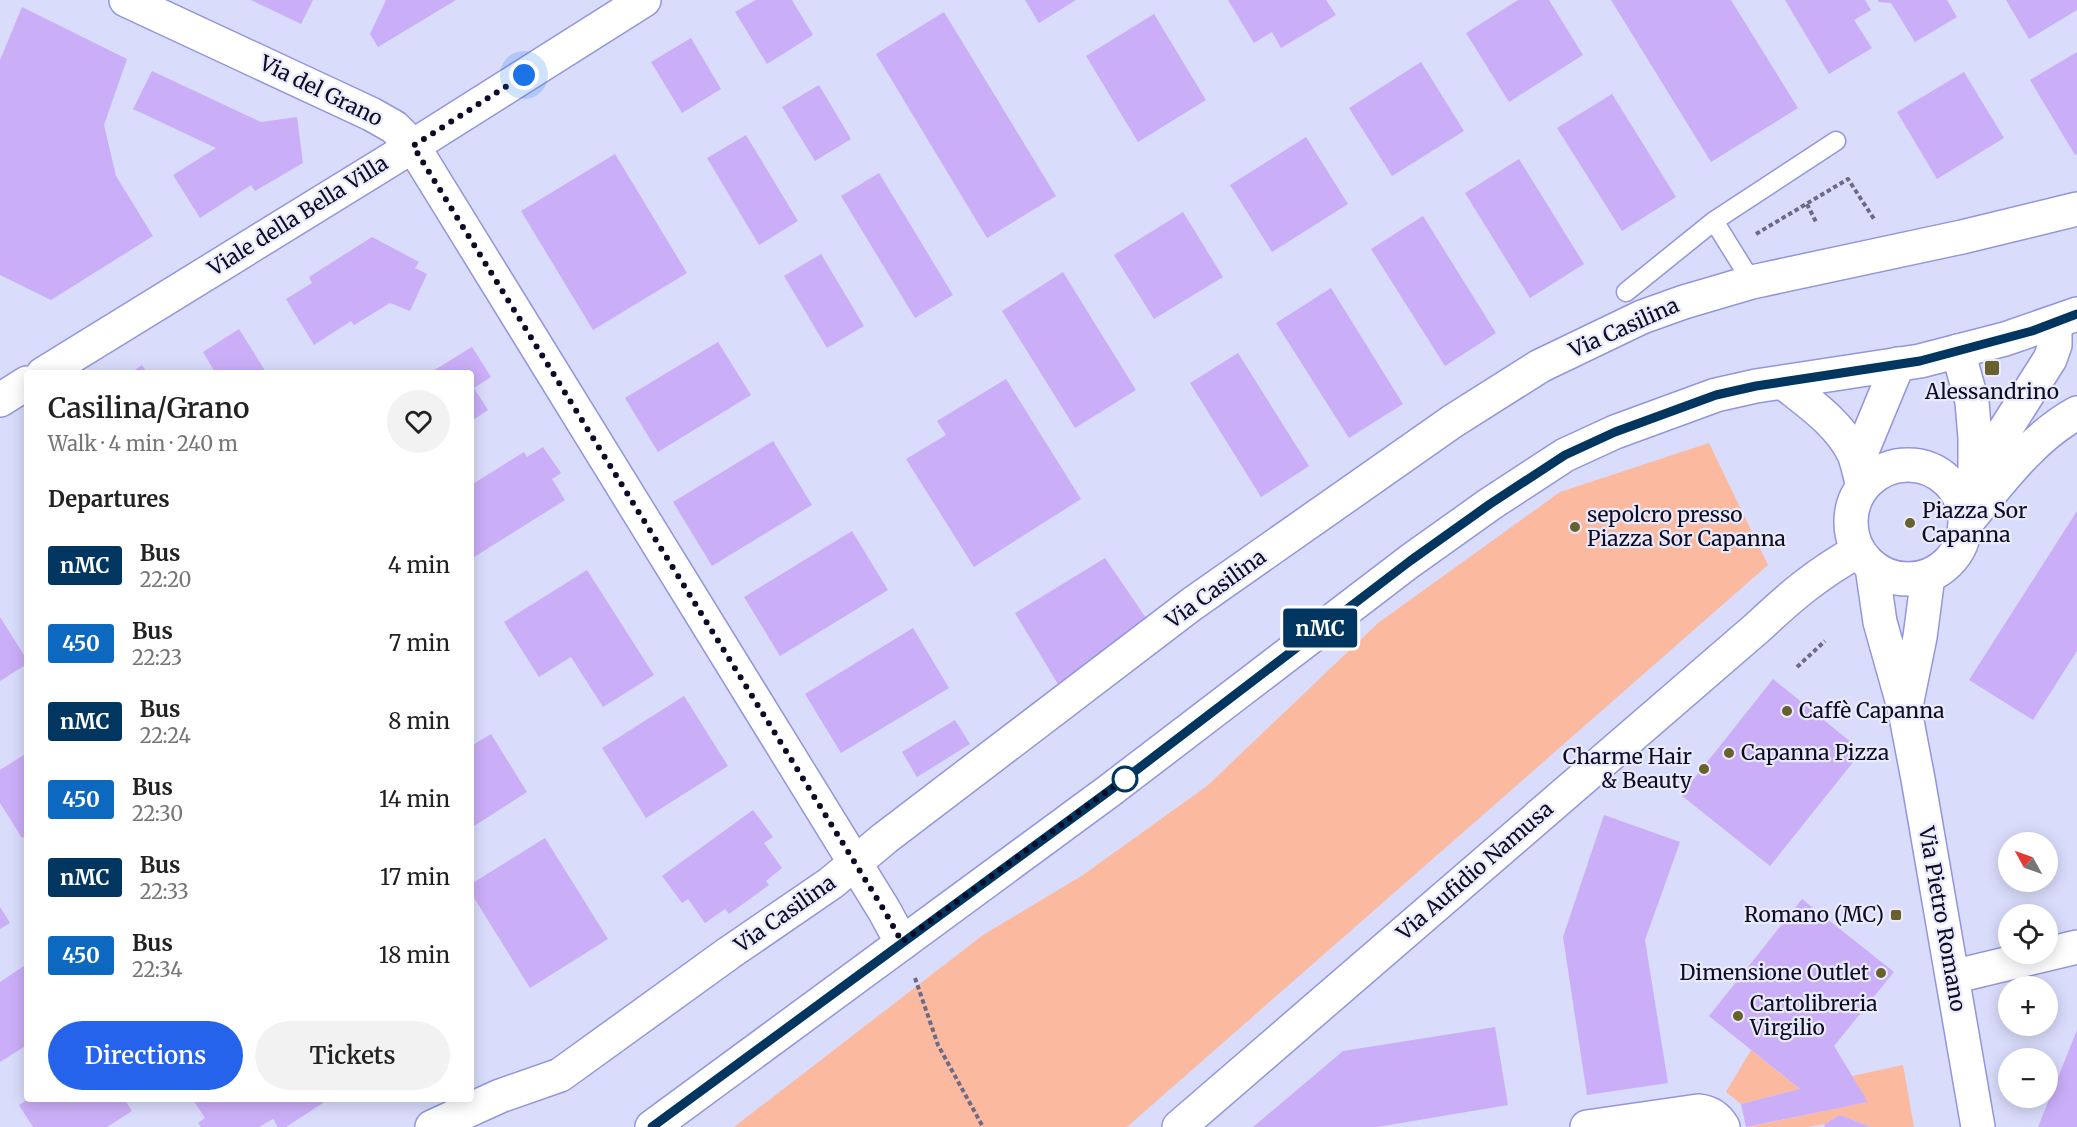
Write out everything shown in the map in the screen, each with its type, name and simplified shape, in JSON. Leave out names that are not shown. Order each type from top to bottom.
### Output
[{"type":"street","name":"Via del Grano","points":[[126,0],[371,114],[394,127],[413,146],[902,942]]},
{"type":"street","name":"Viale della Bella Villa","points":[[49,370],[413,146],[644,0]]},
{"type":"street","name":"Via Casilina","points":[[432,1127],[500,1096],[560,1075],[729,953],[831,883],[1192,604],[1483,402],[1540,366],[1641,317],[1752,282],[1962,237],[2077,209]]},
{"type":"street","points":[[652,1127],[1109,791],[1410,561],[1538,472],[1597,439],[1666,412],[1731,391],[1898,364],[2070,323]]},
{"type":"street","points":[[1968,501],[2050,359],[2055,345],[2070,323]]},
{"type":"street","points":[[1898,364],[1860,475],[1851,517],[1852,533],[1865,559],[1881,573],[1899,579],[1919,579],[1948,564],[1961,545],[1975,438],[1972,402],[1958,351]]},
{"type":"street","points":[[1784,383],[1835,427],[1849,446],[1860,475]]},
{"type":"street","points":[[0,400],[24,385]]},
{"type":"street","points":[[1968,501],[2012,469],[2052,428],[2077,412]]},
{"type":"street","points":[[1860,475],[1906,465],[1918,465],[1930,469],[1951,483],[1968,501]]},
{"type":"street","name":"Via Pietro Romano","points":[[1865,559],[1905,711],[1977,1127]]},
{"type":"street","name":"Via Aufidio Namusa","points":[[1179,1127],[1757,628],[1795,592],[1821,573],[1865,559]]},
{"type":"street","name":"Via Pietro Romano","points":[[1905,711],[1920,637],[1928,576]]},
{"type":"street","points":[[1952,976],[2077,947]]},
{"type":"street","points":[[1587,1127],[1698,1111],[1715,1117],[1723,1127]]},
{"type":"lane","points":[[1626,292],[1714,221],[1836,141]]},
{"type":"lane","points":[[1714,221],[1752,282]]},
{"type":"path","points":[[1756,234],[1848,180],[1878,226]]},
{"type":"path","points":[[1806,204],[1816,222]]},
{"type":"path","points":[[1797,667],[1825,640]]},
{"type":"path","points":[[902,942],[938,1045],[983,1127]]},
{"type":"shaded area","points":[[1709,443],[1768,565],[1127,1127],[734,1127],[983,935],[1083,875],[1207,786],[1378,623],[1560,492]]},
{"type":"shaded area","points":[[1751,1050],[1800,1089],[1741,1104],[1726,1092]]},
{"type":"shaded area","points":[[1903,1065],[1914,1127],[1871,1127],[1840,1115],[1825,1124],[1807,1127],[1748,1127],[1867,1102],[1852,1076]]},
{"type":"building","points":[[251,0],[313,0],[301,24]]},
{"type":"building","points":[[386,0],[456,0],[378,47],[370,34]]},
{"type":"building","points":[[756,0],[792,0],[813,35],[767,64],[735,12]]},
{"type":"building","points":[[1025,0],[1076,0],[1039,23]]},
{"type":"building","points":[[1228,0],[1326,0],[1336,15],[1281,48],[1272,32],[1254,43]]},
{"type":"building","points":[[1518,0],[1549,0],[1583,55],[1509,102],[1466,33]]},
{"type":"building","points":[[1611,0],[1731,0],[1798,108],[1711,162]]},
{"type":"building","points":[[1785,0],[1865,0],[1871,10],[1854,20],[1872,48],[1829,74]]},
{"type":"building","points":[[1878,0],[1947,0],[1957,17],[1915,42],[1891,3],[1878,2]]},
{"type":"building","points":[[2006,0],[2077,0],[2077,10],[2029,39]]},
{"type":"building","points":[[22,7],[127,59],[104,125],[116,176],[153,236],[51,300],[0,275],[0,60]]},
{"type":"building","points":[[944,12],[1056,196],[987,238],[876,54]]},
{"type":"building","points":[[1154,14],[1206,100],[1138,142],[1086,56]]},
{"type":"building","points":[[691,38],[721,89],[682,113],[651,62]]},
{"type":"building","points":[[2077,52],[2077,154],[2075,155],[2030,80]]},
{"type":"building","points":[[1421,62],[1464,131],[1392,176],[1349,108]]},
{"type":"building","points":[[152,71],[261,122],[297,117],[303,163],[255,191],[251,185],[200,218],[173,175],[216,148],[133,109]]},
{"type":"building","points":[[1964,72],[2004,138],[1937,179],[1897,112]]},
{"type":"building","points":[[819,85],[851,139],[815,161],[782,107]]},
{"type":"building","points":[[1612,94],[1676,197],[1622,231],[1557,128]]},
{"type":"building","points":[[746,135],[798,221],[759,245],[707,158]]},
{"type":"building","points":[[1306,137],[1348,204],[1272,252],[1230,185]]},
{"type":"building","points":[[615,154],[687,273],[593,330],[521,211]]},
{"type":"building","points":[[1519,159],[1584,264],[1530,298],[1465,193]]},
{"type":"building","points":[[879,173],[953,295],[915,318],[841,196]]},
{"type":"building","points":[[1183,212],[1223,277],[1154,319],[1114,255]]},
{"type":"building","points":[[1423,216],[1496,333],[1445,366],[1371,249]]},
{"type":"building","points":[[372,237],[419,262],[415,268],[427,274],[410,311],[390,303],[354,325],[351,321],[314,345],[286,299],[312,283],[309,277]]},
{"type":"building","points":[[821,254],[864,326],[827,348],[784,276]]},
{"type":"building","points":[[1063,272],[1136,390],[1075,428],[1002,311]]},
{"type":"building","points":[[1331,288],[1403,404],[1349,438],[1276,323]]},
{"type":"building","points":[[239,329],[265,370],[214,370],[203,352]]},
{"type":"building","points":[[718,342],[751,395],[658,452],[625,398]]},
{"type":"building","points":[[472,347],[491,377],[474,388],[474,370],[435,370]]},
{"type":"building","points":[[1238,353],[1309,466],[1261,497],[1190,383]]},
{"type":"building","points":[[142,365],[145,370],[135,370]]},
{"type":"building","points":[[1006,379],[1081,499],[974,567],[906,459],[946,435],[937,421]]},
{"type":"building","points":[[474,388],[488,410],[474,419]]},
{"type":"building","points":[[773,441],[812,505],[712,566],[673,502]]},
{"type":"building","points":[[543,447],[561,473],[552,479],[565,500],[474,557],[474,483],[524,452],[527,457]]},
{"type":"building","points":[[2077,511],[2077,651],[2033,720],[1969,680]]},
{"type":"building","points":[[852,531],[888,590],[780,656],[744,597]]},
{"type":"building","points":[[1105,558],[1146,618],[1058,684],[1015,613]]},
{"type":"building","points":[[587,570],[654,675],[603,707],[571,657],[539,677],[504,622]]},
{"type":"building","points":[[0,617],[24,655],[24,666],[0,681]]},
{"type":"building","points":[[913,628],[949,688],[841,753],[805,694]]},
{"type":"building","points":[[1773,679],[1862,751],[1770,866],[1681,795]]},
{"type":"building","points":[[684,696],[728,766],[646,818],[602,748]]},
{"type":"building","points":[[955,720],[970,744],[917,777],[902,752]]},
{"type":"building","points":[[491,734],[527,792],[474,826],[474,744]]},
{"type":"building","points":[[24,755],[24,837],[22,838],[0,803],[0,770]]},
{"type":"building","points":[[753,810],[773,837],[764,843],[782,868],[766,881],[769,885],[729,914],[725,909],[705,923],[688,899],[682,903],[662,876]]},
{"type":"building","points":[[1604,815],[1680,842],[1645,940],[1668,1083],[1587,1095],[1563,937]]},
{"type":"building","points":[[545,838],[608,939],[530,988],[474,898],[474,882]]},
{"type":"building","points":[[1802,899],[1894,972],[1834,1046],[1868,1102],[1746,1127],[1741,1104],[1800,1089],[1709,1016]]},
{"type":"building","points":[[0,907],[10,923],[0,929]]},
{"type":"building","points":[[24,966],[24,1047],[0,1062],[0,982]]},
{"type":"building","points":[[1495,1027],[1508,1105],[1377,1127],[1253,1127],[1343,1051]]},
{"type":"building","points":[[2077,1030],[2077,1127],[2038,1127],[2046,1108],[2058,1108],[2058,1077]]},
{"type":"building","points":[[24,1102],[126,1102],[132,1111],[107,1127],[33,1127],[19,1105]]},
{"type":"building","points":[[194,1102],[323,1103],[286,1127],[278,1127],[273,1119],[259,1127],[201,1127],[198,1123],[205,1118]]},
{"type":"building","points":[[1840,1115],[1871,1127],[1824,1127]]},
{"type":"bus line","name":"nMC","points":[[652,1127],[1109,791],[1410,561],[1490,504],[1565,455],[1597,439],[1716,395],[1756,386],[1920,361],[2032,331],[2077,314]]},
{"type":"place","name":"Alessandrino","points":[[1992,368]]},
{"type":"place","name":"Piazza Sor Capanna","points":[[1910,523]]},
{"type":"place","name":"sepolcro presso Piazza Sor Capanna","points":[[1575,527]]},
{"type":"place","name":"Caffè Capanna","points":[[1787,711]]},
{"type":"place","name":"Capanna Pizza","points":[[1729,753]]},
{"type":"place","name":"Charme Hair & Beauty","points":[[1704,769]]},
{"type":"place","name":"Romano (MC)","points":[[1896,915]]},
{"type":"place","name":"Dimensione Outlet","points":[[1881,973]]},
{"type":"place","name":"Cartolibreria Virgilio","points":[[1738,1016]]},
{"type":"route","points":[[524,75],[413,146],[902,942],[1128,776],[1125,779]]}]
